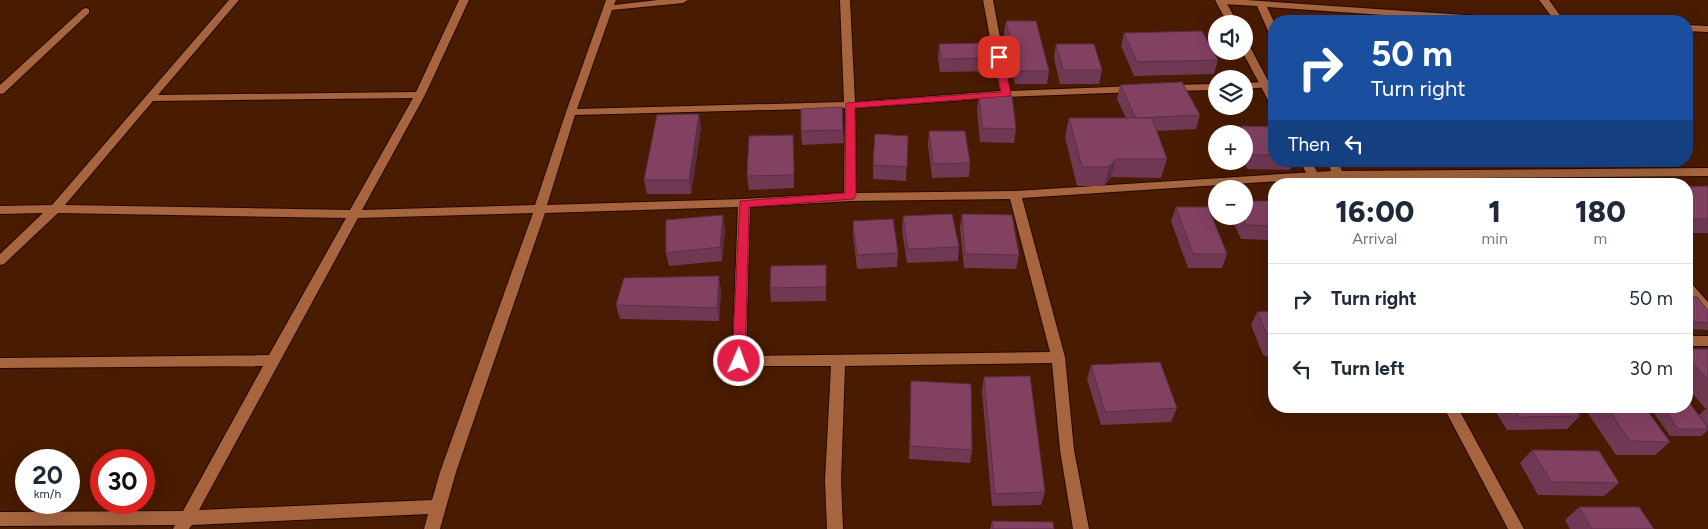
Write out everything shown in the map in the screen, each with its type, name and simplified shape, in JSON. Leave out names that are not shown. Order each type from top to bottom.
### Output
[{"type":"street","points":[[0,261],[55,209],[234,0]]},
{"type":"street","points":[[184,524],[420,95],[464,0]]},
{"type":"street","points":[[432,529],[448,472],[540,210],[571,112],[610,4],[683,0]]},
{"type":"street","points":[[845,0],[850,105],[850,196]]},
{"type":"street","points":[[988,0],[1006,94]]},
{"type":"street","points":[[1220,0],[1421,15]]},
{"type":"street","points":[[1220,0],[1228,15]]},
{"type":"street","points":[[1544,0],[1555,15]]},
{"type":"street","points":[[1261,4],[1268,20]]},
{"type":"street","points":[[0,91],[86,11]]},
{"type":"street","points":[[1693,28],[1708,29]]},
{"type":"street","points":[[1252,60],[1268,91]]},
{"type":"street","points":[[1253,86],[1265,85]]},
{"type":"street","points":[[571,112],[850,105],[1006,94],[1208,87]]},
{"type":"street","points":[[150,98],[420,95]]},
{"type":"street","points":[[1308,167],[1314,178]]},
{"type":"street","points":[[1335,167],[1338,174]]},
{"type":"street","points":[[1681,167],[1685,172]]},
{"type":"street","points":[[1320,178],[1338,174],[1708,172]]},
{"type":"street","points":[[1587,174],[1590,178]]},
{"type":"street","points":[[0,210],[55,209],[354,214],[540,210],[744,203],[850,196],[1015,195],[1268,182]]},
{"type":"street","points":[[1015,195],[1058,357],[1067,450],[1080,529]]},
{"type":"street","points":[[744,203],[739,361],[1058,357]]},
{"type":"street","points":[[1693,294],[1708,311]]},
{"type":"street","points":[[1693,341],[1708,341]]},
{"type":"street","points":[[0,363],[273,360]]},
{"type":"street","points":[[834,529],[833,480],[838,361]]},
{"type":"street","points":[[1454,413],[1516,529]]},
{"type":"street","points":[[0,519],[50,524],[184,524],[438,507]]},
{"type":"building","points":[[1006,21],[1036,21],[1049,71],[1017,71]]},
{"type":"building","points":[[1202,31],[1208,42],[1208,60],[1218,60],[1137,62],[1124,33]]},
{"type":"building","points":[[997,43],[1000,58],[941,59],[939,44]]},
{"type":"building","points":[[1056,44],[1094,44],[1102,70],[1063,70]]},
{"type":"building","points":[[1182,82],[1200,115],[1136,118],[1120,85]]},
{"type":"building","points":[[979,96],[1012,96],[1016,129],[982,128]]},
{"type":"building","points":[[842,107],[843,130],[801,131],[801,109]]},
{"type":"building","points":[[699,114],[689,180],[644,180],[657,115]]},
{"type":"building","points":[[1069,118],[1152,118],[1167,159],[1116,159],[1109,167],[1082,167]]},
{"type":"building","points":[[1253,126],[1268,127],[1268,155],[1253,155]]},
{"type":"building","points":[[929,131],[965,131],[970,163],[933,164]]},
{"type":"building","points":[[875,134],[908,136],[907,167],[873,165]]},
{"type":"building","points":[[793,135],[794,175],[747,176],[749,136]]},
{"type":"building","points":[[1708,186],[1708,219],[1693,219],[1693,187]]},
{"type":"building","points":[[1253,201],[1268,201],[1268,226],[1246,225],[1253,225]]},
{"type":"building","points":[[1176,207],[1208,207],[1208,225],[1215,225],[1227,254],[1193,254]]},
{"type":"building","points":[[952,214],[959,247],[908,249],[903,216]]},
{"type":"building","points":[[962,214],[1012,215],[1019,255],[965,254]]},
{"type":"building","points":[[723,215],[720,247],[666,253],[666,220]]},
{"type":"building","points":[[893,219],[898,253],[857,255],[853,221]]},
{"type":"building","points":[[826,265],[826,287],[770,288],[771,266]]},
{"type":"building","points":[[719,276],[717,308],[616,305],[624,278]]},
{"type":"building","points":[[1693,297],[1697,297],[1708,311],[1708,323],[1694,322]]},
{"type":"building","points":[[1268,311],[1268,337],[1257,312]]},
{"type":"building","points":[[1693,349],[1708,349],[1708,380],[1693,364]]},
{"type":"building","points":[[1160,362],[1177,408],[1105,412],[1091,365]]},
{"type":"building","points":[[1030,376],[1045,492],[995,494],[984,377]]},
{"type":"building","points":[[911,381],[971,384],[972,450],[910,446]]},
{"type":"building","points":[[1693,408],[1708,428],[1708,429],[1678,429],[1667,413],[1693,413]]},
{"type":"building","points":[[1516,413],[1578,413],[1580,416],[1519,417]]},
{"type":"building","points":[[1611,413],[1649,413],[1670,442],[1630,441]]},
{"type":"building","points":[[1532,450],[1599,451],[1619,483],[1551,482]]},
{"type":"building","points":[[1579,507],[1639,507],[1654,529],[1592,529]]},
{"type":"building","points":[[992,521],[1053,522],[1054,529],[993,529]]},
{"type":"route","points":[[739,361],[744,203],[850,196],[850,105],[1006,94],[999,57]]}]
